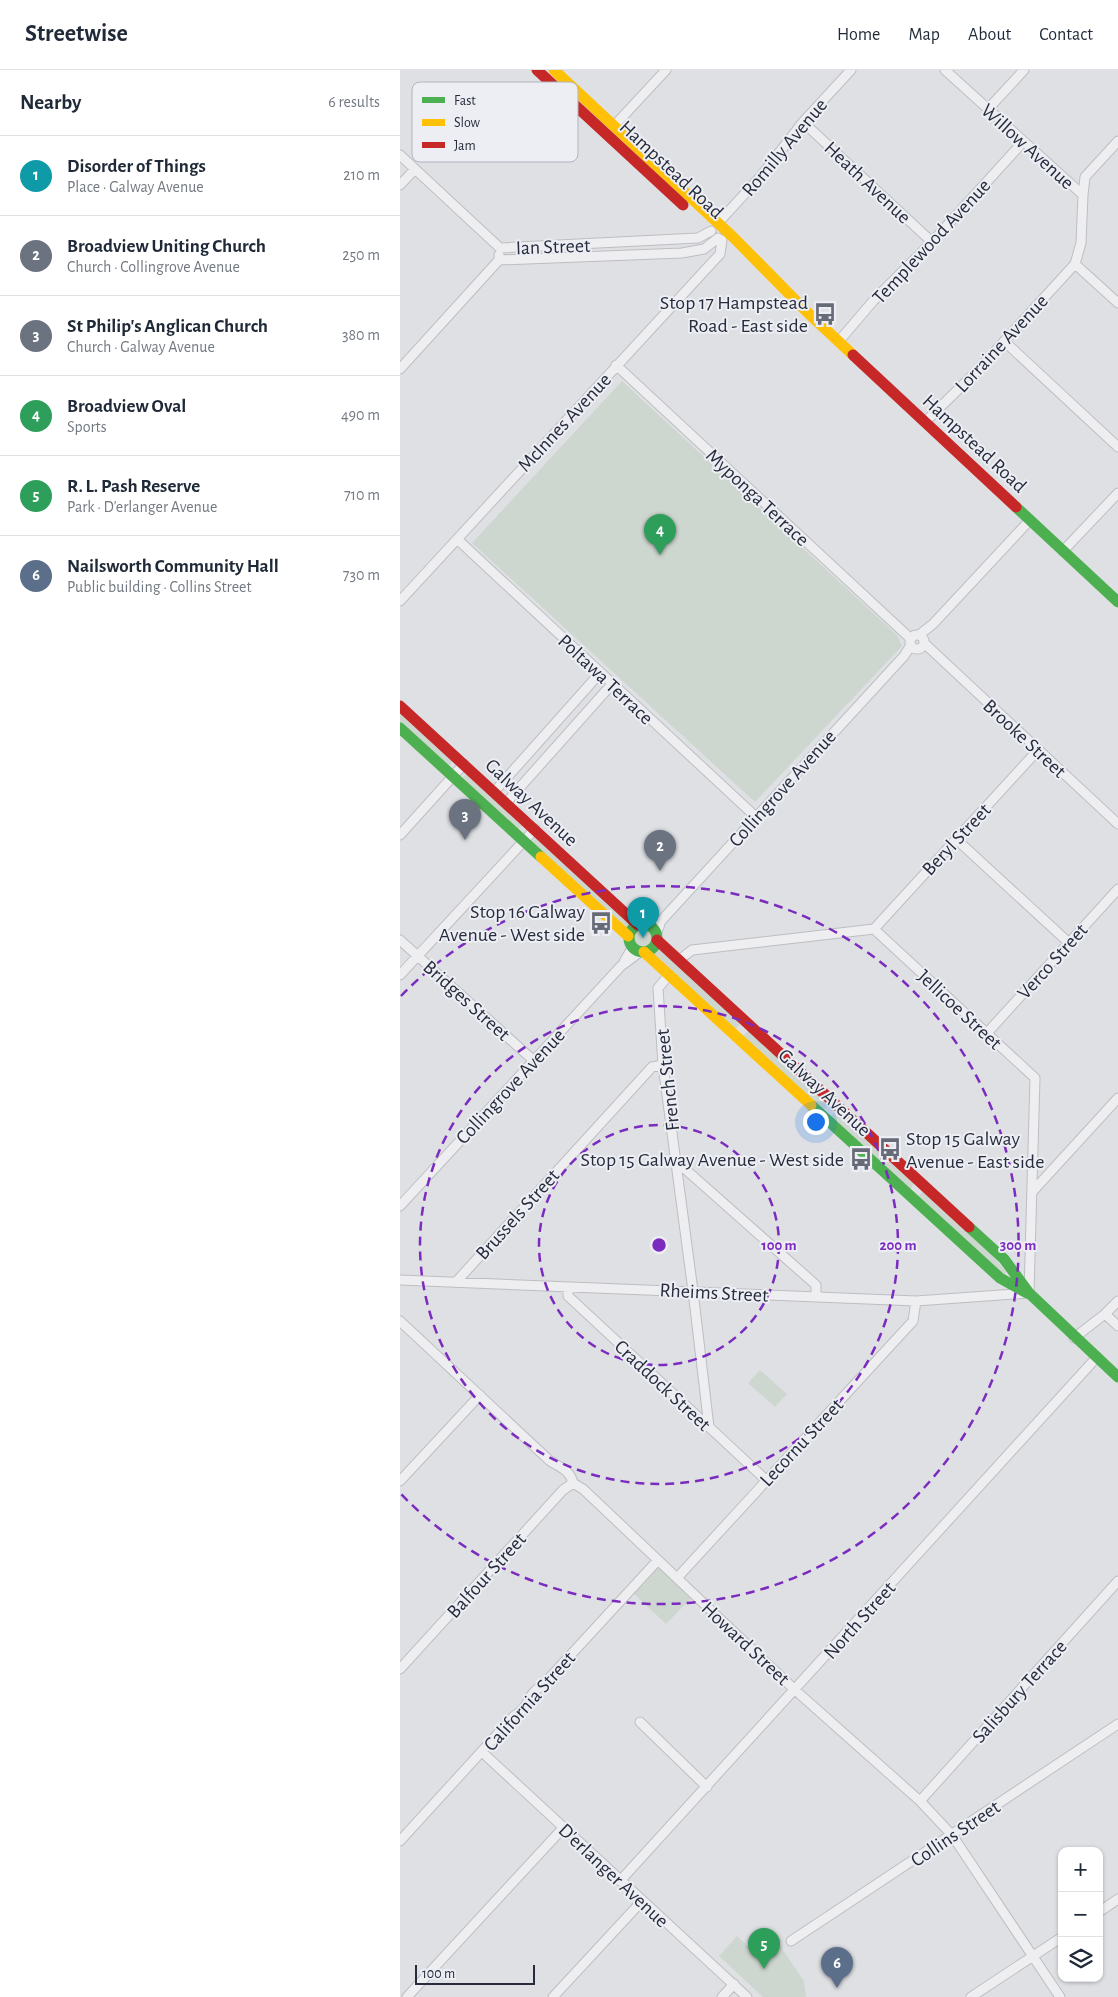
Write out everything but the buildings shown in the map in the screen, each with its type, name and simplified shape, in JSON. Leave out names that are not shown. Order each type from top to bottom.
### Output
[{"type":"main road","name":"Hampstead Road","points":[[537,70],[551,82]]},
{"type":"main road","name":"Hampstead Road","points":[[554,70],[565,82]]},
{"type":"main road","name":"Hampstead Road","points":[[578,96],[610,131]]},
{"type":"main road","name":"Hampstead Road","points":[[578,104],[610,131],[839,341],[1118,602]]},
{"type":"main road","name":"Galway Avenue","points":[[400,706],[535,830],[650,931],[679,960],[1004,1259],[1029,1294],[1118,1377]]},
{"type":"main road","name":"Galway Avenue","points":[[400,728],[628,936]]},
{"type":"main road","points":[[633,928],[650,931],[654,947],[639,951],[628,936],[633,928]]},
{"type":"main road","name":"Galway Avenue","points":[[639,951],[669,975],[1000,1278],[1029,1294]]},
{"type":"street","points":[[610,131],[666,70]]},
{"type":"street","name":"Romilly Avenue","points":[[721,234],[761,176],[803,122],[851,70]]},
{"type":"street","name":"Willow Avenue","points":[[945,70],[1083,195],[1081,243],[1075,264]]},
{"type":"street","points":[[988,109],[1024,70]]},
{"type":"street","name":"Heath Avenue","points":[[803,122],[932,242]]},
{"type":"street","name":"Templewood Avenue","points":[[839,341],[884,290],[932,242],[1023,142]]},
{"type":"street","points":[[1083,195],[1085,177],[1117,145]]},
{"type":"street","name":"Ian Street","points":[[400,156],[500,248],[698,238],[721,234]]},
{"type":"street","points":[[400,185],[415,169]]},
{"type":"street","name":"Ian Street","points":[[499,260],[682,253],[704,250],[721,234]]},
{"type":"street","name":"McInnes Avenue","points":[[400,601],[720,254],[721,234]]},
{"type":"street","points":[[400,368],[499,260],[500,248]]},
{"type":"street","points":[[1075,264],[1118,303]]},
{"type":"street","name":"Lorraine Avenue","points":[[925,422],[977,371],[1075,264]]},
{"type":"street","points":[[1004,341],[1118,447]]},
{"type":"street","name":"Myponga Terrace","points":[[616,365],[900,628],[917,641]]},
{"type":"street","points":[[1063,551],[1118,493]]},
{"type":"street","name":"Collingrove Avenue","points":[[650,931],[1030,520]]},
{"type":"street","name":"Poltawa Terrace","points":[[456,539],[756,817]]},
{"type":"street","name":"Brooke Street","points":[[917,641],[932,652],[1118,824]]},
{"type":"street","points":[[494,792],[600,673]]},
{"type":"street","points":[[506,803],[612,684]]},
{"type":"street","name":"Beryl Street","points":[[874,929],[1038,750]]},
{"type":"street","points":[[400,835],[464,764]]},
{"type":"street","points":[[400,975],[535,830]]},
{"type":"street","points":[[956,839],[1068,942]]},
{"type":"street","name":"Verco Street","points":[[987,1033],[1118,889]]},
{"type":"street","points":[[679,960],[692,950],[874,929]]},
{"type":"street","name":"Jellicoe Street","points":[[874,929],[1035,1078],[1029,1294]]},
{"type":"street","name":"Bridges Street","points":[[400,940],[533,1060]]},
{"type":"street","name":"Collingrove Avenue","points":[[400,1206],[621,966],[639,951]]},
{"type":"street","name":"French Street","points":[[669,975],[658,988],[663,1065],[709,1427]]},
{"type":"street","name":"Brussels Street","points":[[456,1282],[652,1067],[663,1065]]},
{"type":"street","points":[[1033,1191],[1118,1098]]},
{"type":"street","points":[[676,1161],[816,1285],[816,1297]]},
{"type":"street","name":"Rheims Street","points":[[400,1280],[916,1301],[1029,1294]]},
{"type":"street","name":"Craddock Street","points":[[568,1287],[568,1296],[766,1480]]},
{"type":"street","name":"Lecornu Street","points":[[677,1578],[913,1321],[916,1301]]},
{"type":"street","points":[[1074,1338],[1105,1314],[1118,1301]]},
{"type":"street","points":[[1105,1314],[1118,1326]]},
{"type":"street","name":"Howard Street","points":[[400,1321],[550,1461],[566,1470],[571,1475],[573,1482],[584,1489],[795,1690],[920,1801],[952,1835],[1060,1997]]},
{"type":"street","name":"North Street","points":[[620,1881],[1097,1357]]},
{"type":"street","points":[[400,1481],[480,1395]]},
{"type":"street","name":"Balfour Street","points":[[400,1669],[563,1490],[573,1482]]},
{"type":"street","name":"California Street","points":[[400,1841],[514,1716],[526,1707],[534,1690],[543,1686],[658,1560]]},
{"type":"street","name":"Salisbury Terrace","points":[[920,1801],[1118,1581]]},
{"type":"street","points":[[640,1722],[707,1786]]},
{"type":"street","name":"Collins Street","points":[[790,1942],[1118,1724]]},
{"type":"street","name":"D'erlanger Avenue","points":[[482,1752],[747,1997]]},
{"type":"street","points":[[407,1997],[564,1827]]},
{"type":"street","points":[[1103,1909],[1118,1899]]},
{"type":"street","points":[[553,1997],[642,1901]]},
{"type":"street","points":[[971,1997],[1058,1940]]},
{"type":"street","points":[[722,1997],[734,1984]]},
{"type":"shaded area","points":[[622,381],[897,635],[902,646],[755,802],[472,543]]},
{"type":"shaded area","points":[[400,710],[453,761],[449,766],[400,725]]},
{"type":"shaded area","points":[[467,773],[522,826],[518,830],[461,779]]},
{"type":"shaded area","points":[[536,838],[632,923],[626,931],[531,843]]},
{"type":"shaded area","points":[[638,928],[646,928],[652,934],[652,942],[646,948],[638,948],[632,942],[632,934]]},
{"type":"shaded area","points":[[659,948],[740,1023],[736,1029],[654,954]]},
{"type":"shaded area","points":[[748,1031],[827,1102],[827,1106],[823,1110],[743,1036]]},
{"type":"shaded area","points":[[834,1113],[837,1113],[914,1183],[910,1190],[831,1117]]},
{"type":"shaded area","points":[[922,1192],[992,1255],[1006,1274],[1004,1275],[918,1196]]},
{"type":"shaded area","points":[[760,1370],[787,1394],[775,1407],[748,1383]]},
{"type":"shaded area","points":[[657,1563],[693,1596],[666,1624],[631,1591]]},
{"type":"shaded area","points":[[737,1936],[756,1954],[776,1940],[804,1981],[806,1997],[763,1997],[719,1956]]},
{"type":"traffic: fast","points":[[1016,507],[1118,602]]},
{"type":"traffic: fast","points":[[400,728],[541,857]]},
{"type":"traffic: fast","points":[[643,924],[653,928],[657,938],[653,948],[643,952],[633,948],[629,938],[633,928],[643,924]]},
{"type":"traffic: fast","points":[[811,1105],[1000,1278],[1027,1293]]},
{"type":"traffic: fast","points":[[969,1227],[1004,1259],[1029,1293],[1118,1377]]},
{"type":"traffic: slow","points":[[554,70],[567,82]]},
{"type":"traffic: slow","points":[[578,92],[734,238],[807,312],[853,355]]},
{"type":"traffic: slow","points":[[541,857],[628,936]]},
{"type":"traffic: slow","points":[[644,952],[811,1105]]},
{"type":"traffic: jam","points":[[537,70],[550,82]]},
{"type":"traffic: jam","points":[[578,108],[683,205]]},
{"type":"traffic: jam","points":[[853,355],[1016,507]]},
{"type":"traffic: jam","points":[[400,706],[638,925]]},
{"type":"traffic: jam","points":[[657,940],[969,1227]]},
{"type":"place","name":"Stop 17 Hampstead Road - East side","points":[[825,314]]},
{"type":"place","name":"Broadview Oval","points":[[660,555]]},
{"type":"place","name":"St Philip's Anglican Church","points":[[465,840]]},
{"type":"place","name":"Broadview Uniting Church","points":[[660,871]]},
{"type":"place","name":"Stop 16 Galway Avenue - West side","points":[[601,923]]},
{"type":"place","name":"Disorder of Things","points":[[643,938]]},
{"type":"place","name":"Stop 15 Galway Avenue - East side","points":[[890,1149]]},
{"type":"place","name":"Stop 15 Galway Avenue - West side","points":[[861,1159]]},
{"type":"place","name":"R. L. Pash Reserve","points":[[764,1969]]},
{"type":"place","name":"Nailsworth Community Hall","points":[[837,1988]]}]
